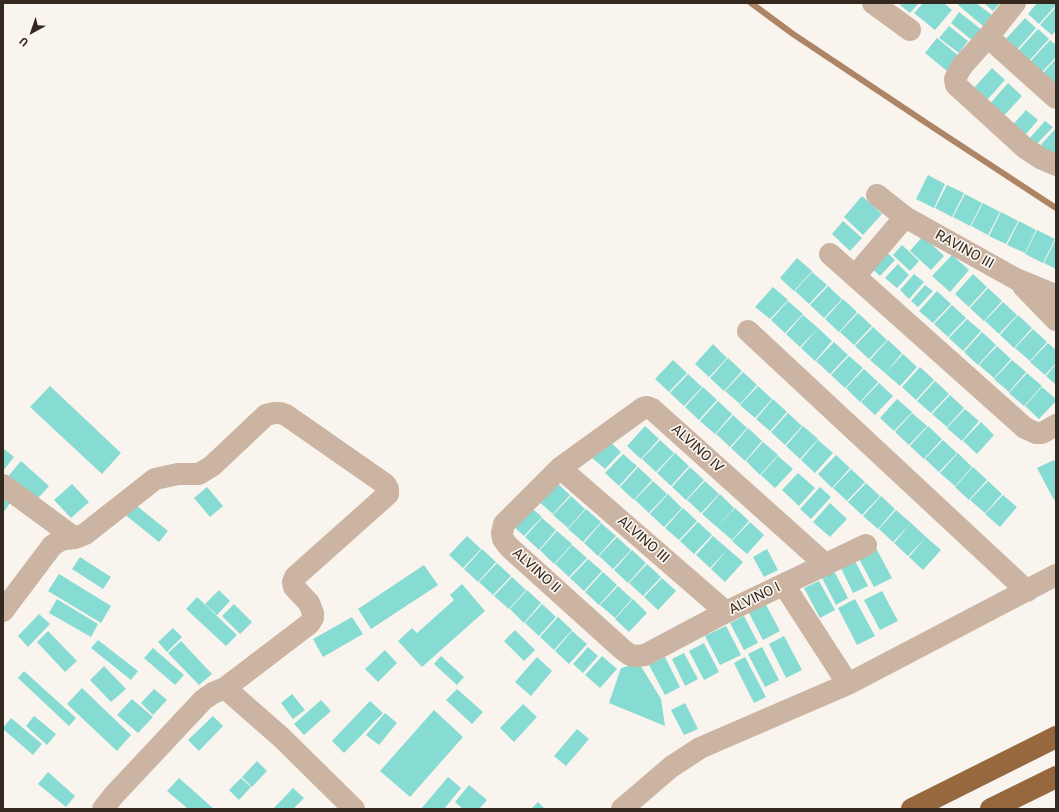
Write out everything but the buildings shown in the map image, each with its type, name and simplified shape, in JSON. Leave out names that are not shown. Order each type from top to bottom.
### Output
[{"type":"highway","points":[[912,809],[1056,737]]},
{"type":"highway","points":[[991,809],[1056,777]]},
{"type":"street","points":[[873,3],[910,30]]},
{"type":"street","points":[[1015,3],[958,71],[955,78],[956,84],[1025,148],[1042,159],[1056,165]]},
{"type":"street","points":[[988,37],[1056,98]]},
{"type":"street","name":"RAVINO III","points":[[876,195],[905,217],[1016,279],[1056,297]]},
{"type":"street","points":[[855,276],[905,217]]},
{"type":"street","points":[[830,254],[1025,428],[1042,433],[1056,426]]},
{"type":"street","points":[[1016,279],[1056,320]]},
{"type":"street","points":[[748,331],[1027,590]]},
{"type":"street","name":"ALVINO IV","points":[[560,468],[642,408],[647,407],[652,409],[826,565]]},
{"type":"street","points":[[3,611],[52,546],[59,541],[75,538],[85,534],[155,478],[178,474],[199,474],[212,466],[266,416],[274,413],[286,415],[385,484],[388,489],[388,494],[295,577],[293,582],[294,588],[309,603],[313,613],[311,622],[225,688],[213,693],[203,700],[102,809]]},
{"type":"street","name":"ALVINO III","points":[[560,468],[726,612]]},
{"type":"street","name":"ALVINO II","points":[[560,468],[504,524],[502,533],[503,539],[509,548],[622,649],[637,656],[645,655]]},
{"type":"street","points":[[3,486],[75,538]]},
{"type":"street","name":"ALVINO I","points":[[645,655],[726,612],[866,545]]},
{"type":"street","points":[[622,809],[671,767],[700,748],[848,684],[1056,575]]},
{"type":"street","points":[[784,585],[848,684]]},
{"type":"street","points":[[225,688],[282,738],[354,809]]},
{"type":"waterway","points":[[751,3],[793,34],[1056,208]]}]
